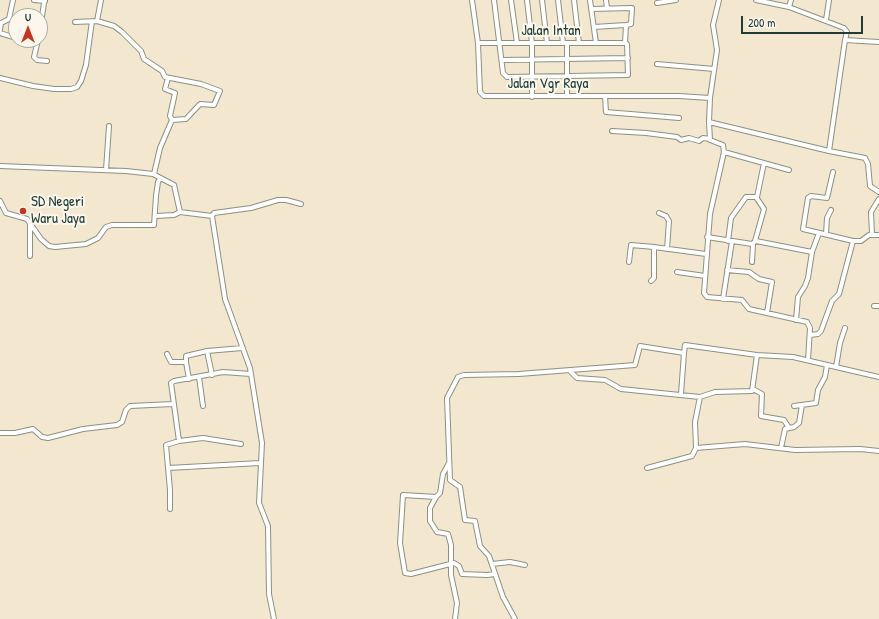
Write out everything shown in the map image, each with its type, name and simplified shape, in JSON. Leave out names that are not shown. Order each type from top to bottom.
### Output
[{"type":"street","points":[[0,30],[1,23],[8,19],[13,0]]},
{"type":"street","points":[[34,0],[45,1]]},
{"type":"street","points":[[0,78],[33,86],[54,89],[71,89],[77,87],[81,81],[86,65],[101,0]]},
{"type":"street","name":"Jalan Vgr Raya","points":[[472,0],[478,43],[482,94],[484,96],[679,96],[710,98]]},
{"type":"street","points":[[494,0],[503,73],[505,76],[510,77],[628,75],[627,44],[625,43],[626,25]]},
{"type":"street","points":[[511,0],[517,43]]},
{"type":"street","points":[[527,0],[532,43],[532,96]]},
{"type":"street","points":[[542,0],[547,43]]},
{"type":"street","points":[[558,0],[567,58],[567,96]]},
{"type":"street","points":[[574,0],[579,43]]},
{"type":"street","points":[[590,0],[596,43]]},
{"type":"street","points":[[606,0],[607,8]]},
{"type":"street","points":[[657,3],[676,0]]},
{"type":"street","points":[[710,139],[710,98],[717,45],[712,30],[719,0]]},
{"type":"street","points":[[756,0],[789,7],[846,29],[829,151]]},
{"type":"street","points":[[789,7],[791,0]]},
{"type":"street","points":[[826,20],[829,0]]},
{"type":"street","points":[[591,8],[633,9],[631,24],[594,27]]},
{"type":"street","points":[[75,22],[95,21],[110,24],[119,29],[141,51],[144,59],[159,68],[165,77],[201,84],[220,92],[214,105],[200,104],[186,119],[175,118],[172,120]]},
{"type":"street","points":[[845,40],[879,42]]},
{"type":"street","name":"Jalan Intan","points":[[478,43],[625,43]]},
{"type":"street","points":[[36,48],[34,54],[35,58],[47,61]]},
{"type":"street","points":[[502,60],[531,61],[567,58],[628,58]]},
{"type":"street","points":[[657,64],[714,69]]},
{"type":"street","points":[[154,174],[160,148],[172,120],[170,116],[175,93],[165,90],[168,78]]},
{"type":"street","points":[[605,96],[606,112],[679,118]]},
{"type":"street","points":[[709,122],[829,151],[865,158],[868,164],[870,186],[879,192]]},
{"type":"street","points":[[106,170],[109,126]]},
{"type":"street","points":[[612,131],[648,133],[677,137],[681,140],[689,138],[699,141],[703,138],[710,139],[723,145],[724,152],[711,208],[706,254],[704,295],[707,298],[742,300],[749,309],[809,324],[810,335],[808,360]]},
{"type":"street","points":[[724,152],[789,170]]},
{"type":"street","points":[[756,198],[764,163]]},
{"type":"street","points":[[0,166],[106,170],[154,174],[176,187],[180,212]]},
{"type":"street","points":[[833,172],[827,198],[811,196],[808,198],[803,229],[853,241],[861,241],[866,236],[872,234],[879,235]]},
{"type":"street","points":[[0,201],[6,213],[25,218],[30,222],[46,244],[55,247],[86,244],[94,240],[106,228],[112,226],[153,226],[156,222],[156,196],[160,178]]},
{"type":"street","points":[[723,299],[730,241],[731,218],[746,197],[756,198],[764,209],[754,242],[752,262]]},
{"type":"street","points":[[872,234],[872,212],[879,199]]},
{"type":"street","points":[[156,216],[174,215],[180,212],[212,216],[214,214],[252,208],[278,200],[286,200],[301,204]]},
{"type":"street","points":[[826,234],[827,218],[831,210]]},
{"type":"street","points":[[659,213],[666,216],[669,221],[667,249]]},
{"type":"street","points":[[212,216],[226,299],[251,374],[262,443],[259,503],[268,526],[269,594],[274,619]]},
{"type":"street","points":[[30,222],[30,256]]},
{"type":"street","points":[[796,320],[798,297],[807,282],[812,252],[819,233]]},
{"type":"street","points":[[708,237],[730,241],[754,242],[812,252]]},
{"type":"street","points":[[810,335],[818,334],[821,331],[832,301],[839,294],[853,241]]},
{"type":"street","points":[[630,262],[631,246],[654,247],[706,254]]},
{"type":"street","points":[[651,281],[654,278],[654,247]]},
{"type":"street","points":[[727,270],[749,272],[759,279],[772,282],[767,313]]},
{"type":"street","points":[[677,272],[705,276]]},
{"type":"street","points":[[874,306],[879,306]]},
{"type":"street","points":[[836,367],[840,343],[845,328]]},
{"type":"street","points":[[681,394],[685,345],[757,355],[793,357],[879,377]]},
{"type":"street","points":[[515,619],[503,597],[489,556],[479,544],[475,521],[468,521],[465,519],[460,487],[450,480],[447,398],[458,377],[464,375],[570,371],[635,365],[640,346],[684,353]]},
{"type":"street","points":[[188,379],[186,356],[207,351],[242,348]]},
{"type":"street","points":[[207,351],[212,375]]},
{"type":"street","points":[[167,354],[171,362],[186,362]]},
{"type":"street","points":[[753,389],[757,355]]},
{"type":"street","points":[[794,406],[816,403],[818,390],[825,377],[827,365]]},
{"type":"street","points":[[570,371],[577,378],[605,380],[621,389],[700,397],[714,392],[750,392],[753,389]]},
{"type":"street","points":[[179,441],[171,383],[174,381],[199,378],[227,372],[251,374]]},
{"type":"street","points":[[199,378],[203,406]]},
{"type":"street","points":[[753,389],[762,394],[761,416],[784,420],[789,428]]},
{"type":"street","points":[[647,468],[690,457],[696,448],[695,422],[700,397]]},
{"type":"street","points":[[0,433],[15,433],[33,429],[42,438],[48,438],[83,429],[117,425],[122,422],[126,410],[130,406],[173,404]]},
{"type":"street","points":[[781,448],[785,430],[794,427],[799,423],[802,405]]},
{"type":"street","points":[[170,508],[166,445],[179,441],[203,438],[241,444]]},
{"type":"street","points":[[696,448],[745,444],[781,448],[820,450],[860,449],[879,451]]},
{"type":"street","points":[[168,468],[260,463]]},
{"type":"street","points":[[449,463],[443,474],[440,493],[430,508],[430,521],[437,532],[448,534],[451,545],[451,575],[456,603],[455,619]]},
{"type":"street","points":[[436,497],[403,495],[400,543],[405,573],[411,574],[452,563],[459,566],[462,574],[487,576],[495,574]]},
{"type":"street","points":[[492,564],[510,562],[525,566]]},
{"type":"place","name":"SD Negeri Waru Jaya","points":[[23,211]]}]
